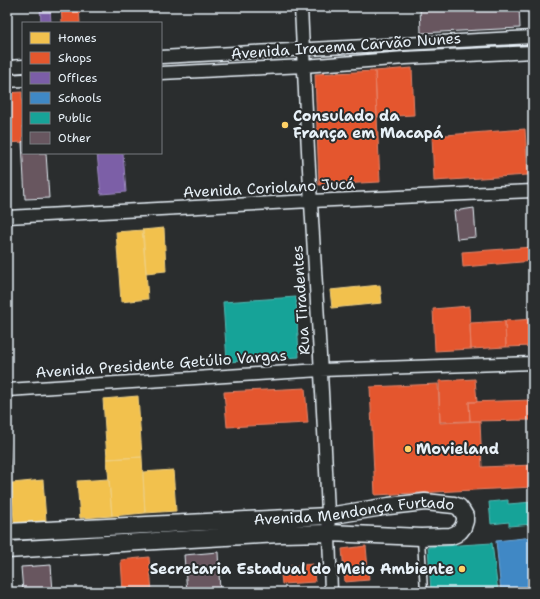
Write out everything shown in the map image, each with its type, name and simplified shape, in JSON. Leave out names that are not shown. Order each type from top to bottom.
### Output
[{"type":"street","name":"Rua Tiradentes","points":[[301,7],[321,370],[331,592]]},
{"type":"street","name":"Avenida Iracema Carvão Nunes","points":[[162,57],[533,37]]},
{"type":"street","name":"Avenida Iracema Carvão Nunes","points":[[162,73],[304,66],[405,58],[533,52]]},
{"type":"street","points":[[7,66],[22,66]]},
{"type":"street","points":[[7,81],[22,80]]},
{"type":"street","name":"Avenida Coriolano Jucá","points":[[7,217],[533,191]]},
{"type":"street","name":"Avenida Presidente Getúlio Vargas","points":[[7,390],[321,370],[533,363]]},
{"type":"street","name":"Avenida Mendonça Furtado","points":[[7,532],[328,516],[388,506],[425,502],[454,505],[459,507],[465,516],[463,527],[460,531],[451,536],[421,537],[329,533],[280,534],[7,550]]},
{"type":"street","points":[[156,525],[156,541]]},
{"type":"lane","points":[[421,537],[424,592]]},
{"type":"building: Homes","points":[[164,228],[166,271],[146,273],[142,230]]},
{"type":"building: Homes","points":[[143,230],[148,299],[121,302],[116,232]]},
{"type":"building: Homes","points":[[380,285],[382,303],[332,308],[330,290]]},
{"type":"building: Homes","points":[[138,396],[142,457],[107,459],[103,399]]},
{"type":"building: Homes","points":[[142,457],[145,513],[112,516],[107,459]]},
{"type":"building: Homes","points":[[173,470],[176,511],[145,513],[143,472]]},
{"type":"building: Homes","points":[[109,479],[112,516],[80,518],[77,481]]},
{"type":"building: Homes","points":[[43,480],[46,521],[14,523],[12,483]]},
{"type":"building: Shops","points":[[61,7],[79,7],[80,22],[62,22]]},
{"type":"building: Shops","points":[[412,68],[414,115],[377,117],[375,71]]},
{"type":"building: Shops","points":[[375,71],[380,182],[319,185],[315,74]]},
{"type":"building: Shops","points":[[22,92],[22,142],[7,143],[7,93]]},
{"type":"building: Shops","points":[[525,129],[528,175],[434,181],[432,136]]},
{"type":"building: Shops","points":[[533,247],[533,261],[463,267],[462,252]]},
{"type":"building: Shops","points":[[469,306],[471,349],[435,351],[433,309]]},
{"type":"building: Shops","points":[[533,319],[533,346],[506,347],[505,321]]},
{"type":"building: Shops","points":[[505,321],[506,347],[471,349],[470,323]]},
{"type":"building: Shops","points":[[475,379],[477,402],[469,402],[470,421],[440,422],[439,381]]},
{"type":"building: Shops","points":[[438,384],[440,423],[480,421],[482,467],[533,465],[533,487],[375,495],[370,387]]},
{"type":"building: Shops","points":[[305,388],[308,423],[227,427],[224,392]]},
{"type":"building: Shops","points":[[533,400],[533,420],[470,421],[469,402]]},
{"type":"building: Shops","points":[[366,546],[369,580],[345,582],[342,549]]},
{"type":"building: Shops","points":[[149,557],[152,592],[123,592],[121,560]]},
{"type":"building: Shops","points":[[313,564],[315,582],[282,584],[280,567]]},
{"type":"building: Offices","points":[[40,7],[50,7],[51,22],[41,22]]},
{"type":"building: Offices","points":[[97,154],[123,154],[126,192],[101,194]]},
{"type":"building: Schools","points":[[533,537],[533,592],[501,592],[496,541]]},
{"type":"building: Public","points":[[296,297],[299,357],[227,362],[223,302]]},
{"type":"building: Public","points":[[508,500],[508,504],[533,502],[533,524],[509,526],[509,522],[491,524],[489,502]]},
{"type":"building: Public","name":"Secretaria Estadual do Meio Ambiente","points":[[492,543],[498,592],[431,592],[428,547]]},
{"type":"building: Other","points":[[420,7],[519,7],[520,28],[421,33]]},
{"type":"building: Other","points":[[23,154],[46,154],[49,198],[25,199]]},
{"type":"building: Other","points":[[474,208],[476,237],[457,239],[454,211]]},
{"type":"building: Other","points":[[7,418],[10,466],[7,466]]},
{"type":"building: Other","points":[[218,552],[220,592],[187,592],[184,555]]},
{"type":"building: Other","points":[[51,565],[53,592],[23,592],[21,567]]},
{"type":"place","name":"Consulado da França em Macapá","points":[[285,125]]},
{"type":"place","name":"Movieland","points":[[408,449]]},
{"type":"place","name":"Secretaria Estadual do Meio Ambiente","points":[[462,569]]}]
